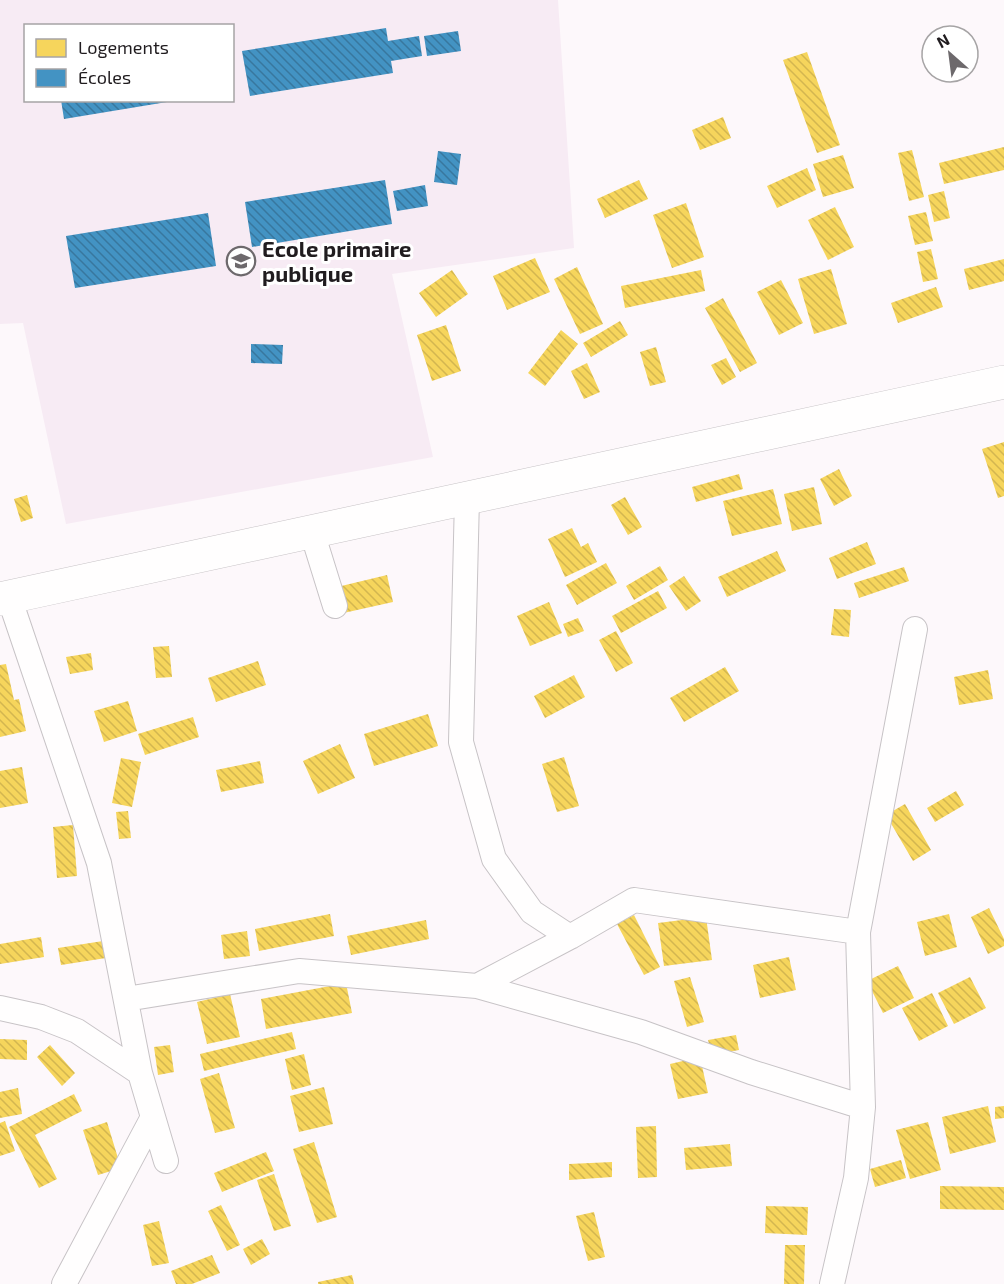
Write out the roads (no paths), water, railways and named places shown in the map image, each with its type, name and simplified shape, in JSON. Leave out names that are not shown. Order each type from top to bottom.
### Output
[{"type":"main road","points":[[5,598],[1004,382]]},
{"type":"street","points":[[467,498],[461,742],[494,859],[532,912],[570,937]]},
{"type":"street","points":[[312,532],[335,606]]},
{"type":"street","points":[[5,598],[99,863],[140,1073],[166,1161]]},
{"type":"street","points":[[832,1284],[856,1178],[863,1107],[858,932],[915,629]]},
{"type":"street","points":[[477,986],[634,900],[858,932]]},
{"type":"street","points":[[126,999],[299,971],[477,986],[641,1032],[751,1072],[863,1107]]},
{"type":"street","points":[[0,1008],[41,1017],[77,1031],[140,1073]]},
{"type":"street","points":[[64,1284],[153,1117]]},
{"type":"place","name":"Ecole primaire publique","points":[[241,261]]}]
